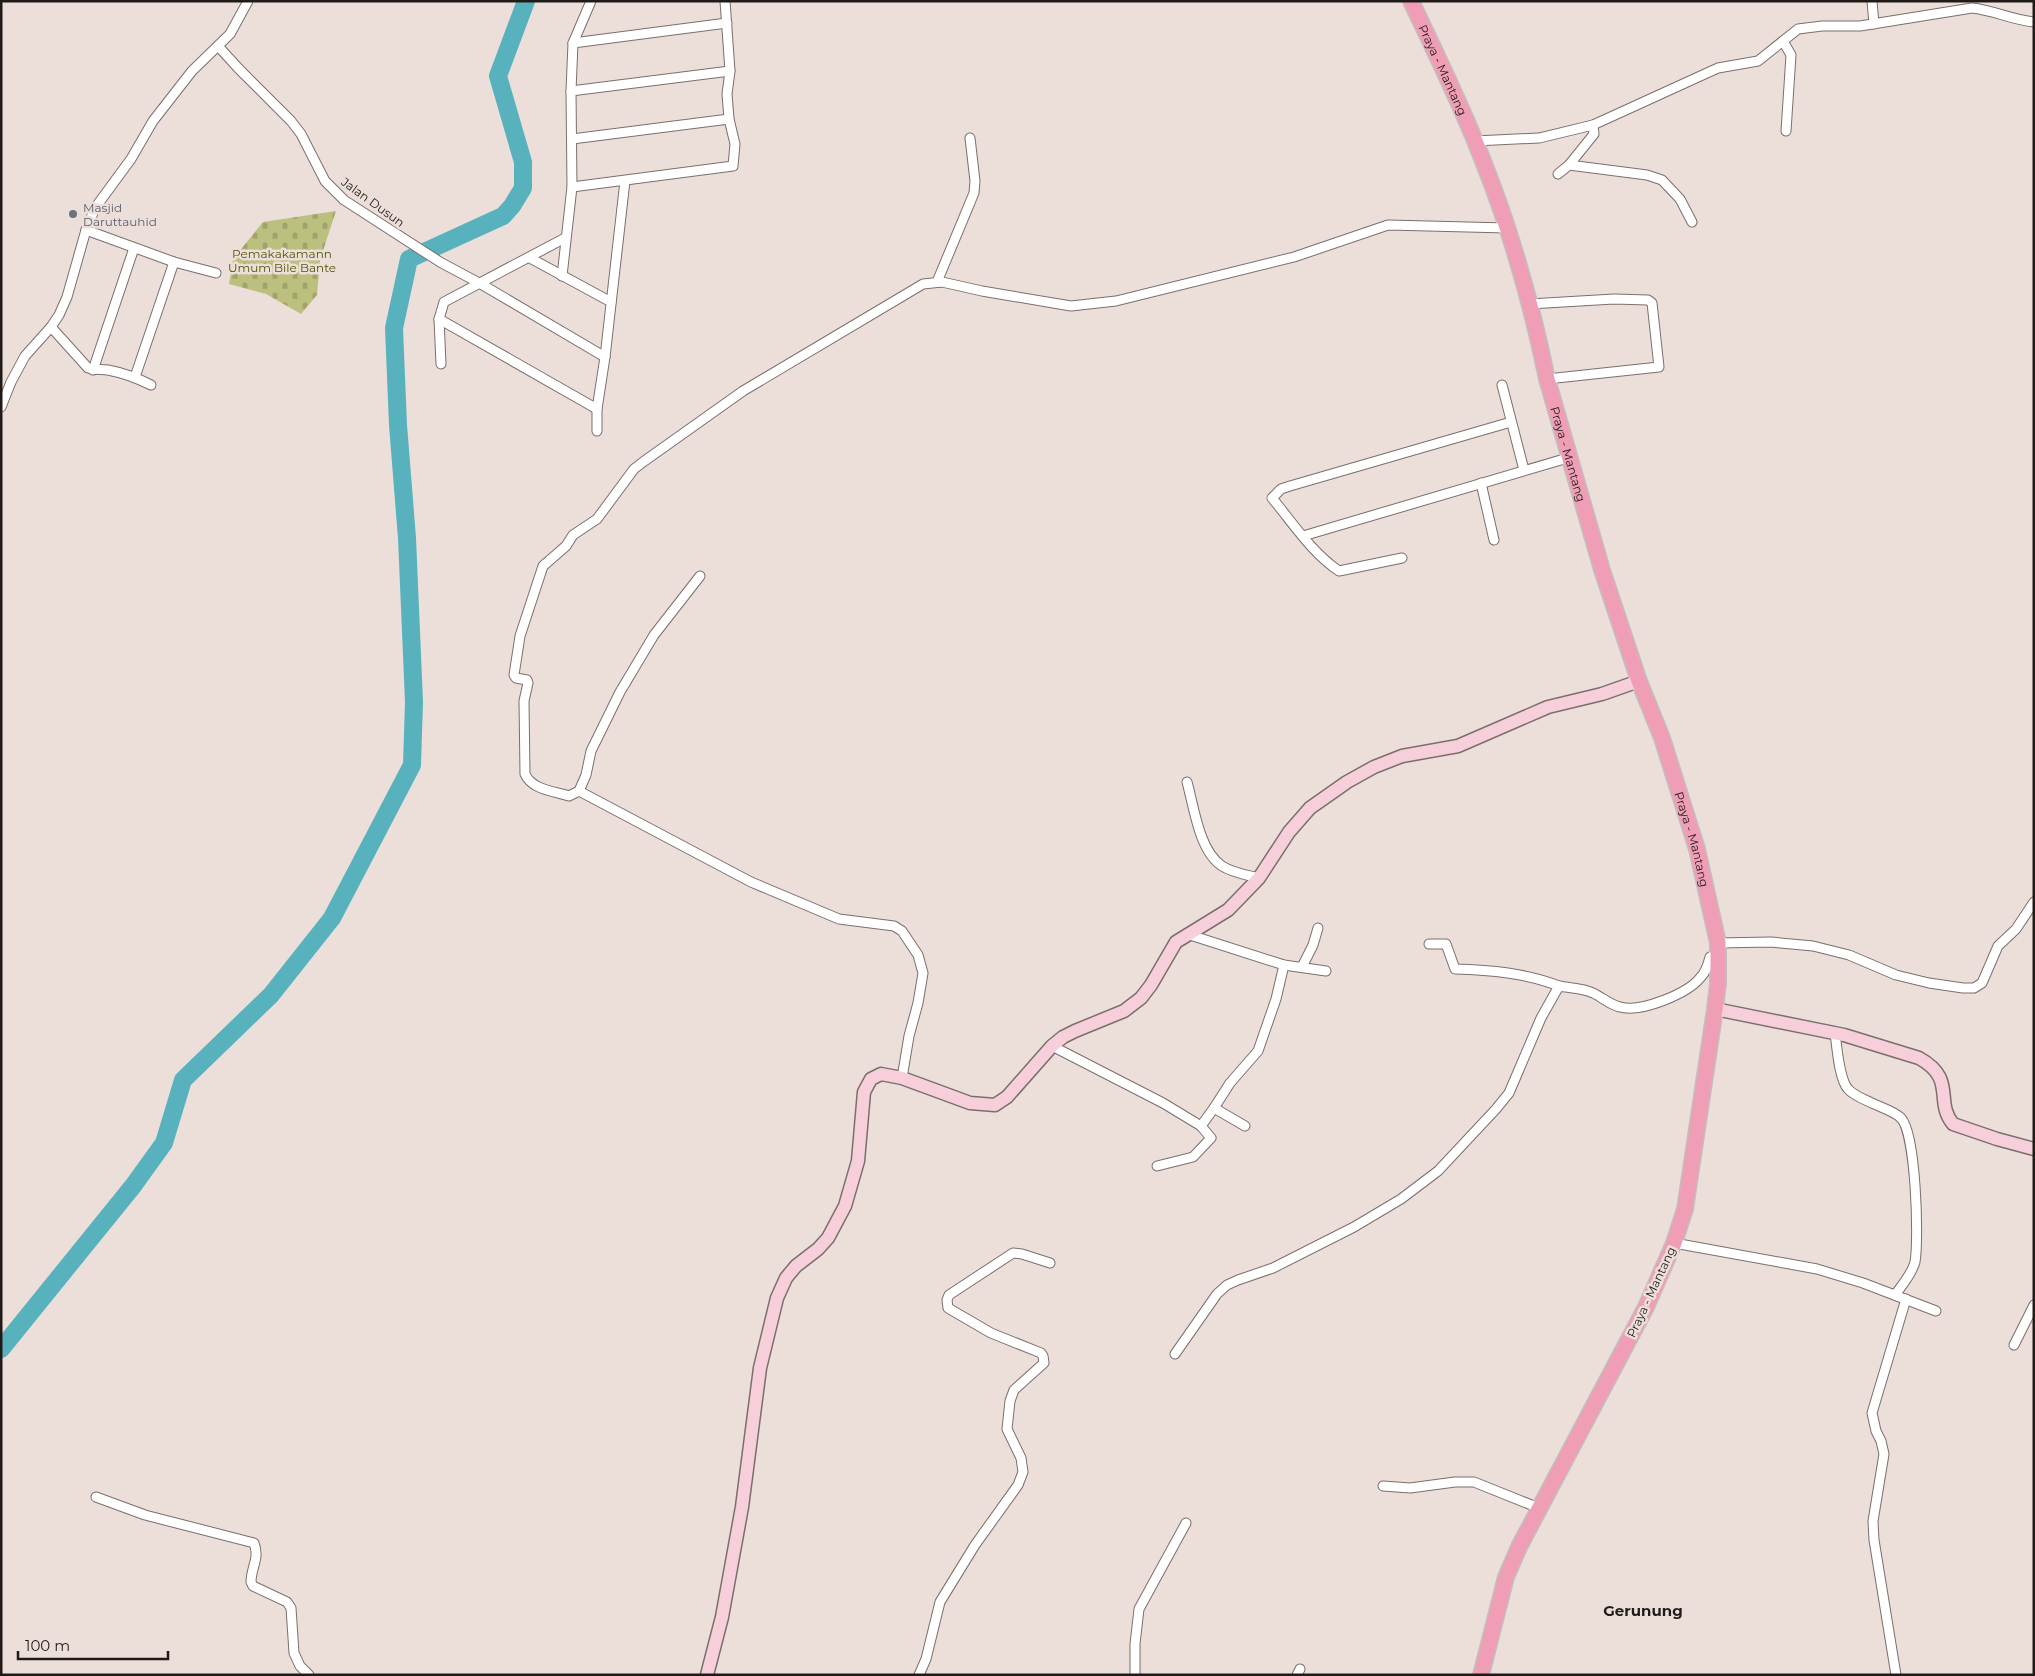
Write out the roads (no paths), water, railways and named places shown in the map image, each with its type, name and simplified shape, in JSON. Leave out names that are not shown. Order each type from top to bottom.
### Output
[{"type":"main road","name":"Praya - Mantang","points":[[1411,1],[1475,141],[1507,228],[1529,304],[1547,380],[1602,570],[1639,681],[1662,738],[1697,848],[1718,949],[1715,1009],[1685,1209],[1674,1243],[1646,1307],[1539,1508],[1506,1577],[1480,1675]]},
{"type":"street","points":[[1,406],[11,382],[26,356],[51,328],[67,297],[86,230],[95,208],[131,159],[153,121],[192,71],[230,34],[248,1]]},
{"type":"street","points":[[562,276],[572,187],[571,91],[573,43],[591,1]]},
{"type":"street","points":[[572,187],[733,166],[735,144],[729,119],[727,94],[730,71],[725,1]]},
{"type":"street","points":[[1872,1],[1874,24]]},
{"type":"street","points":[[1475,141],[1539,138],[1593,125],[1712,70],[1758,62],[1791,33],[1806,27],[1845,27],[1874,24],[1972,8],[1990,11],[2018,20],[2034,22]]},
{"type":"street","points":[[573,43],[727,23]]},
{"type":"street","points":[[1783,41],[1791,55],[1786,131]]},
{"type":"street","name":"Jalan Dusun","points":[[218,46],[291,121],[301,134],[325,180],[344,200],[408,243],[605,357]]},
{"type":"street","points":[[571,91],[730,71]]},
{"type":"street","points":[[572,138],[729,119]]},
{"type":"street","points":[[1558,174],[1569,165],[1594,134],[1593,125]]},
{"type":"street","points":[[937,282],[974,193],[975,181],[970,138]]},
{"type":"street","points":[[1569,165],[1647,175],[1662,180],[1680,199],[1692,222]]},
{"type":"street","points":[[597,430],[597,409],[605,357],[625,181]]},
{"type":"street","points":[[700,576],[654,635],[620,692],[594,744],[586,775],[578,790],[569,796],[535,786],[528,780],[525,774],[524,700],[528,683],[527,680],[516,678],[514,675],[520,636],[543,566],[566,546],[573,535],[597,519],[634,469],[643,462],[743,391],[865,320],[914,288],[923,284],[937,282],[1060,304],[1089,304],[1116,301],[1151,293],[1294,257],[1388,225],[1507,228]]},
{"type":"street","points":[[86,230],[174,262],[216,273]]},
{"type":"street","points":[[441,364],[439,319],[444,302],[565,238]]},
{"type":"street","points":[[93,370],[134,248]]},
{"type":"street","points":[[530,258],[611,302]]},
{"type":"street","points":[[135,376],[174,262]]},
{"type":"street","points":[[1529,304],[1614,299],[1648,300],[1652,303],[1659,367],[1547,380]]},
{"type":"street","points":[[439,319],[597,409]]},
{"type":"street","points":[[51,328],[88,368],[135,376],[151,385]]},
{"type":"street","points":[[1502,385],[1524,470]]},
{"type":"street","points":[[1402,558],[1339,571],[1330,565],[1303,536],[1272,498],[1281,489],[1511,422]]},
{"type":"street","points":[[1303,536],[1570,457]]},
{"type":"street","points":[[1481,483],[1494,540]]},
{"type":"street","points":[[706,1675],[722,1617],[742,1507],[760,1368],[777,1298],[786,1278],[796,1266],[818,1249],[828,1238],[845,1206],[858,1161],[864,1092],[871,1079],[881,1074],[902,1078],[970,1103],[995,1105],[1007,1097],[1052,1046],[1075,1031],[1108,1018],[1135,1004],[1152,985],[1171,949],[1187,934],[1228,910],[1259,878],[1289,832],[1310,808],[1347,782],[1374,767],[1402,756],[1458,746],[1548,707],[1602,694],[1639,681]]},
{"type":"street","points":[[1187,782],[1205,846],[1214,859],[1228,869],[1259,878]]},
{"type":"street","points":[[578,790],[751,882],[839,919],[894,926],[902,931],[918,955],[922,973],[902,1078]]},
{"type":"street","points":[[1429,944],[1446,944],[1454,969],[1506,972],[1544,980],[1559,986],[1590,991],[1618,1007],[1626,1008],[1643,1006],[1688,989],[1704,972],[1711,956],[1718,949],[1771,942],[1813,946],[1849,956],[1896,975],[1946,986],[1974,988],[1982,983],[1998,946],[2016,928],[2034,902]]},
{"type":"street","points":[[1302,967],[1313,945],[1318,928]]},
{"type":"street","points":[[1187,934],[1284,965],[1326,971]]},
{"type":"street","points":[[1201,1126],[1230,1083],[1258,1051],[1276,999],[1284,965]]},
{"type":"street","points":[[1175,1354],[1217,1294],[1227,1285],[1273,1268],[1354,1227],[1401,1199],[1438,1171],[1496,1109],[1509,1092],[1541,1018],[1559,986]]},
{"type":"street","points":[[1715,1009],[1835,1033],[1919,1058],[1927,1062],[1941,1079],[1947,1114],[1953,1124],[2034,1149]]},
{"type":"street","points":[[1835,1033],[1847,1089],[1900,1117],[1906,1130],[1914,1170],[1916,1241],[1913,1267],[1895,1295]]},
{"type":"street","points":[[1052,1046],[1163,1103],[1201,1126],[1211,1138],[1197,1154],[1157,1166]]},
{"type":"street","points":[[1214,1108],[1245,1126]]},
{"type":"street","points":[[1674,1243],[1817,1269],[1863,1283],[1936,1310]]},
{"type":"street","points":[[919,1675],[931,1640],[940,1602],[975,1545],[1018,1485],[1023,1472],[1021,1458],[1007,1428],[1010,1401],[1014,1390],[1044,1363],[1041,1353],[991,1333],[948,1308],[947,1300],[949,1295],[1013,1253],[1050,1263]]},
{"type":"street","points":[[1896,1675],[1874,1540],[1874,1521],[1884,1454],[1872,1414],[1906,1299]]},
{"type":"street","points":[[2014,1345],[2034,1305]]},
{"type":"street","points":[[1383,1486],[1410,1488],[1455,1482],[1474,1482],[1539,1508]]},
{"type":"street","points":[[96,1497],[145,1515],[246,1540],[254,1544],[257,1551],[256,1562],[250,1582],[253,1586],[287,1602],[292,1615],[294,1653],[300,1666],[309,1675]]},
{"type":"street","points":[[1135,1675],[1135,1644],[1139,1609],[1186,1523]]},
{"type":"waterway","points":[[1,1349],[133,1186],[164,1143],[183,1080],[271,995],[332,918],[412,765],[414,702],[407,538],[398,425],[394,328],[409,259],[503,216],[512,206],[523,188],[523,162],[498,76],[526,1]]},
{"type":"place","name":"Masjid Daruttauhid","points":[[73,214]]},
{"type":"district","name":"Gerunung","points":[[1643,1610]]},
{"type":"park label","name":"Pemakakamann Umum Bile Bante","points":[[282,260]]}]
